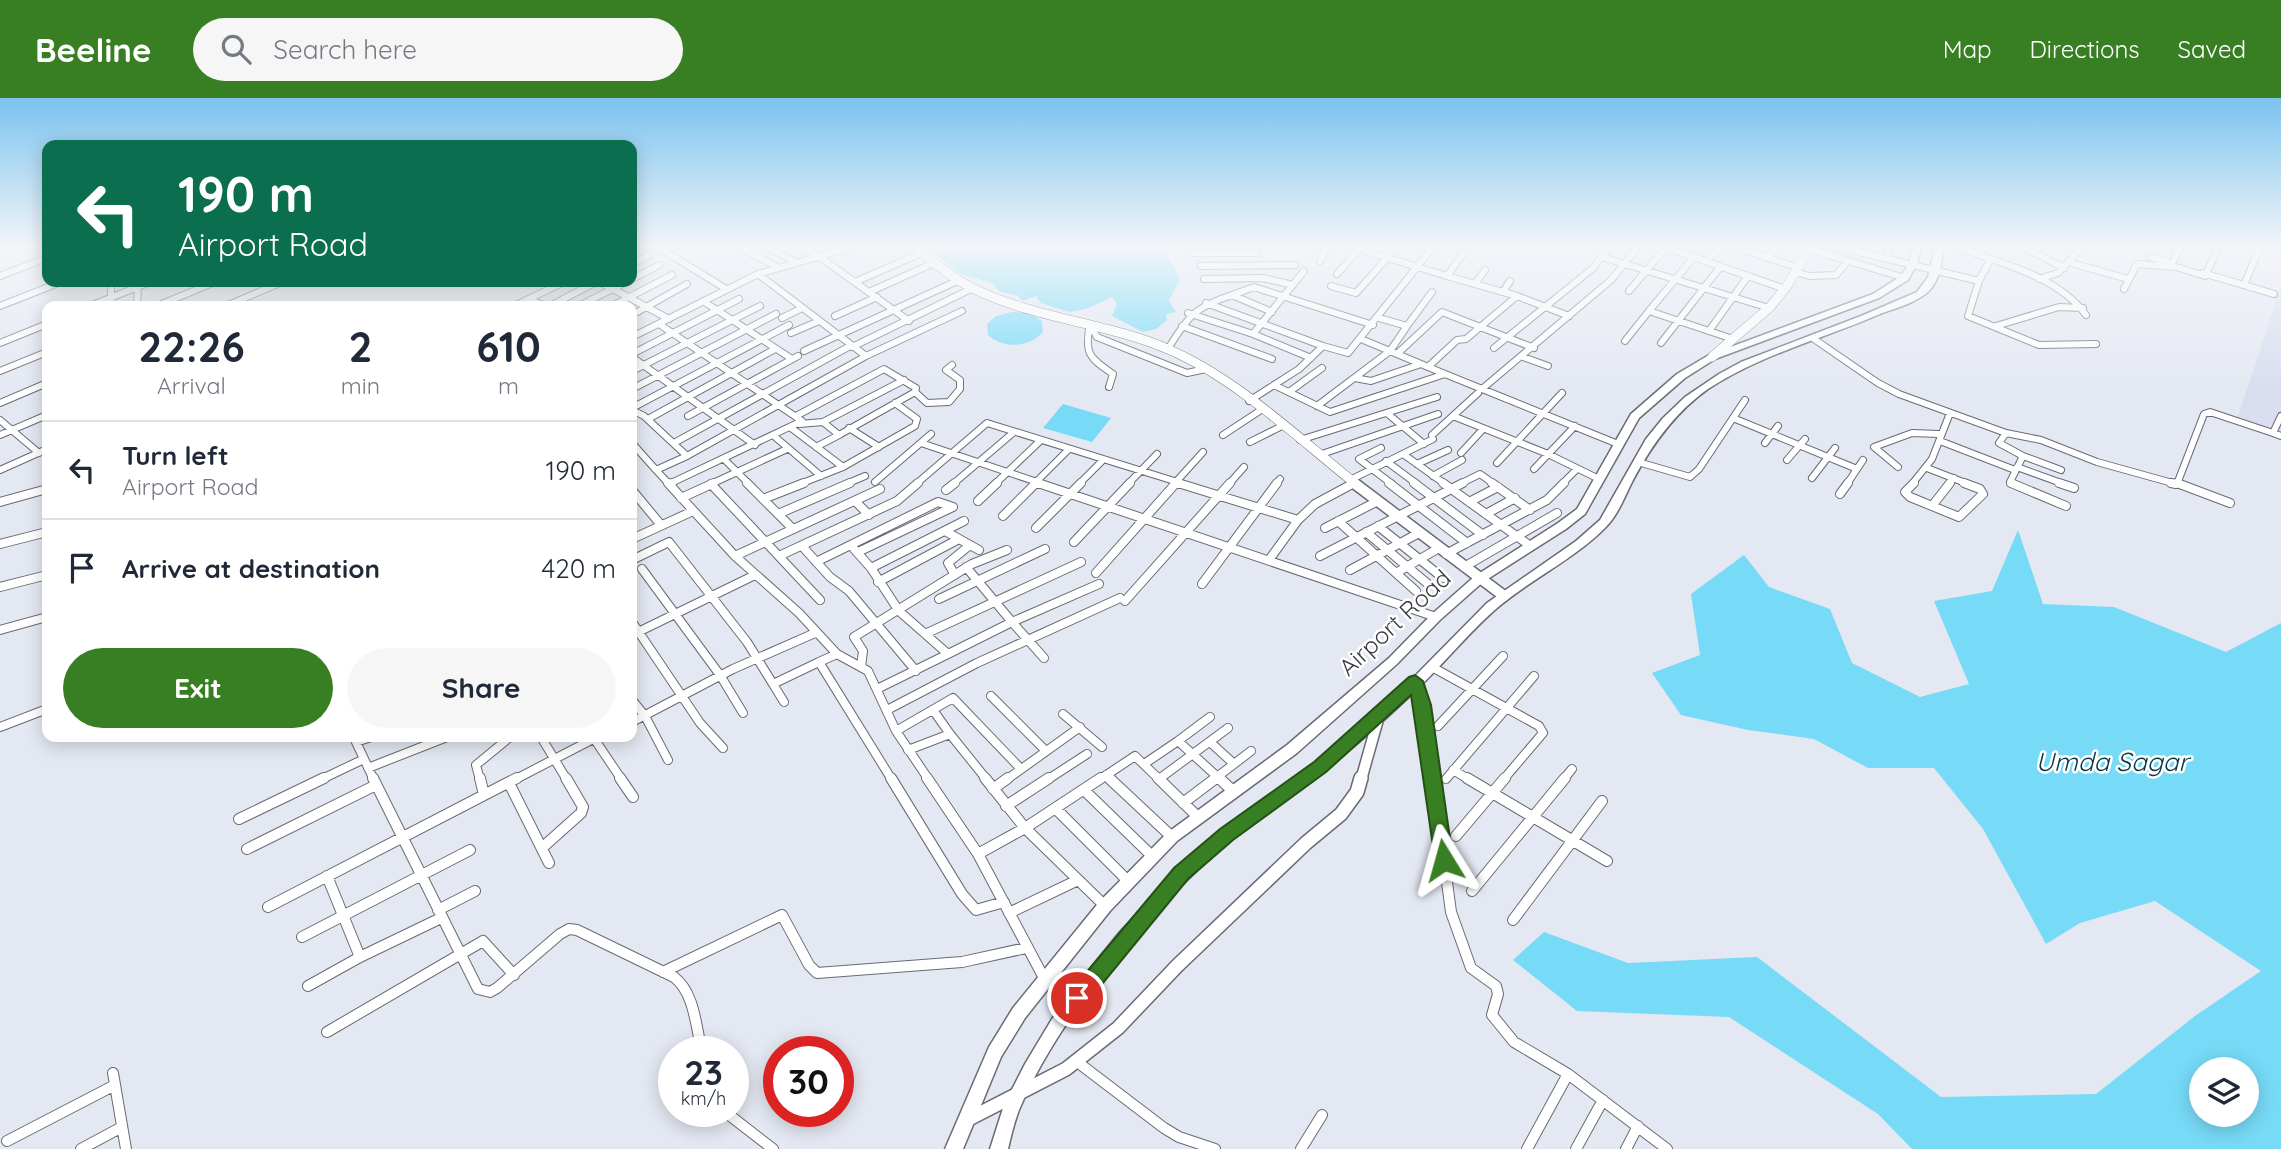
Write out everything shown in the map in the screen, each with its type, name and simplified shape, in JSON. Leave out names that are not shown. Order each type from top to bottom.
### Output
[{"type":"main road","name":"Airport Road","points":[[954,1149],[995,1052],[1019,1013],[1105,906],[1172,837],[1298,744],[1393,661],[1436,617],[1479,579],[1581,511],[1635,416],[1654,398],[1712,357],[1876,296]]},
{"type":"main road","points":[[999,1149],[1002,1130],[1018,1092],[1064,1016],[1181,874],[1226,835],[1320,767],[1432,667],[1458,636],[1504,596],[1592,534],[1607,520],[1638,462],[1668,416],[1705,387],[1744,365],[1915,296]]},
{"type":"street","points":[[0,306],[25,296]]},
{"type":"street","points":[[104,301],[116,296]]},
{"type":"street","points":[[525,301],[535,296]]},
{"type":"street","points":[[620,301],[629,296]]},
{"type":"street","points":[[629,296],[668,319]]},
{"type":"street","points":[[637,312],[666,296]]},
{"type":"street","points":[[637,335],[712,296]]},
{"type":"street","points":[[787,296],[866,356]]},
{"type":"street","points":[[688,416],[836,335],[923,296]]},
{"type":"street","points":[[674,443],[719,421],[851,346],[957,296]]},
{"type":"street","points":[[993,296],[1168,349],[1223,378],[1352,482],[1504,596]]},
{"type":"street","points":[[1168,349],[1188,313],[1206,303],[1228,296]]},
{"type":"street","points":[[1234,296],[1272,312]]},
{"type":"street","points":[[1278,296],[1373,325]]},
{"type":"street","points":[[1206,303],[1346,354],[1395,296]]},
{"type":"street","points":[[1394,352],[1407,326],[1429,296]]},
{"type":"street","points":[[1517,296],[1570,316]]},
{"type":"street","points":[[1355,377],[1371,381],[1425,365],[1457,340],[1466,339],[1517,296]]},
{"type":"street","points":[[1494,348],[1558,296]]},
{"type":"street","points":[[1269,560],[1298,520],[1315,503],[1370,469],[1424,444],[1506,366],[1523,357],[1593,296]]},
{"type":"street","points":[[1625,341],[1661,296]]},
{"type":"street","points":[[1661,343],[1696,296]]},
{"type":"street","points":[[1730,296],[1769,308]]},
{"type":"street","points":[[1712,357],[1779,296]]},
{"type":"street","points":[[1974,296],[1967,315],[2039,345],[2096,344]]},
{"type":"street","points":[[2065,296],[2083,308],[2086,315]]},
{"type":"street","points":[[835,316],[877,297],[909,321]]},
{"type":"street","points":[[1709,331],[1733,297]]},
{"type":"street","points":[[1253,334],[1283,298]]},
{"type":"street","points":[[529,299],[534,301]]},
{"type":"street","points":[[637,352],[739,299]]},
{"type":"street","points":[[703,301],[775,349],[798,355]]},
{"type":"street","points":[[637,368],[760,306]]},
{"type":"street","points":[[1996,327],[2059,307],[2083,308]]},
{"type":"street","points":[[637,387],[745,330],[802,308]]},
{"type":"street","points":[[1649,310],[1730,338]]},
{"type":"street","points":[[656,470],[734,432],[866,356],[962,311]]},
{"type":"street","points":[[1317,406],[1394,352],[1440,312],[1534,348]]},
{"type":"street","points":[[1188,313],[1253,334],[1311,358]]},
{"type":"street","points":[[1379,318],[1407,326]]},
{"type":"street","points":[[791,333],[819,321]]},
{"type":"street","points":[[659,324],[781,406],[816,447],[843,467]]},
{"type":"street","points":[[1090,324],[1097,337],[1187,373],[1206,369]]},
{"type":"street","points":[[1090,324],[1085,349],[1087,355],[1113,374],[1109,387]]},
{"type":"street","points":[[637,409],[789,325]]},
{"type":"street","points":[[0,343],[42,326]]},
{"type":"street","points":[[1182,326],[1272,359]]},
{"type":"street","points":[[1361,339],[1445,373],[1480,391],[1618,444]]},
{"type":"street","points":[[1814,339],[1878,383],[1919,402],[2006,433],[2041,440],[2097,462],[2176,484],[2230,503]]},
{"type":"street","points":[[1249,401],[1299,369],[1323,346]]},
{"type":"street","points":[[648,419],[775,349]]},
{"type":"street","points":[[0,371],[42,354]]},
{"type":"street","points":[[1523,357],[1548,366]]},
{"type":"street","points":[[637,359],[755,445]]},
{"type":"street","points":[[915,393],[927,403],[949,402],[960,389],[960,380],[946,370],[952,365]]},
{"type":"street","points":[[1289,392],[1322,368]]},
{"type":"street","points":[[668,484],[774,436],[846,388],[884,369],[916,388],[915,393]]},
{"type":"street","points":[[1274,385],[1330,412],[1344,410],[1445,373]]},
{"type":"street","points":[[830,377],[846,388]]},
{"type":"street","points":[[794,422],[823,422],[904,380]]},
{"type":"street","points":[[0,403],[42,385]]},
{"type":"street","points":[[816,447],[915,393]]},
{"type":"street","points":[[1497,463],[1562,393]]},
{"type":"street","points":[[1300,440],[1437,397]]},
{"type":"street","points":[[1638,462],[1690,477],[1699,469],[1745,400]]},
{"type":"street","points":[[763,499],[843,467],[915,426],[917,419],[895,403]]},
{"type":"street","points":[[1223,435],[1261,410]]},
{"type":"street","points":[[2176,484],[2206,412],[2277,435],[2281,416]]},
{"type":"street","points":[[637,413],[648,419],[687,456]]},
{"type":"street","points":[[1388,414],[1424,444]]},
{"type":"street","points":[[1319,454],[1438,414]]},
{"type":"street","points":[[1927,468],[1980,489],[1983,494],[1962,517],[1905,492],[1927,468],[1950,414]]},
{"type":"street","points":[[1453,416],[1548,454],[1599,480]]},
{"type":"street","points":[[0,435],[42,417]]},
{"type":"street","points":[[1733,418],[1857,469]]},
{"type":"street","points":[[0,420],[39,453]]},
{"type":"street","points":[[823,422],[838,435]]},
{"type":"street","points":[[779,556],[897,501],[987,423],[1298,520]]},
{"type":"street","points":[[1250,442],[1282,426]]},
{"type":"street","points":[[1534,469],[1575,426]]},
{"type":"street","points":[[1765,443],[1778,426]]},
{"type":"street","points":[[849,428],[878,447]]},
{"type":"street","points":[[1433,476],[1461,457],[1483,429]]},
{"type":"street","points":[[946,490],[1014,432]]},
{"type":"street","points":[[1898,467],[1874,447],[1912,433],[1940,437],[2016,469],[2074,488]]},
{"type":"street","points":[[2006,433],[1999,443],[2023,456],[2061,470]]},
{"type":"street","points":[[735,556],[855,501],[878,485],[931,434]]},
{"type":"street","points":[[774,436],[821,476]]},
{"type":"street","points":[[1787,460],[1805,439]]},
{"type":"street","points":[[978,501],[1041,440]]},
{"type":"street","points":[[922,443],[1436,617]]},
{"type":"street","points":[[1381,447],[1360,457],[1360,461],[1466,543]]},
{"type":"street","points":[[1812,478],[1835,448]]},
{"type":"street","points":[[637,449],[735,556],[799,613],[815,633],[837,654],[868,671],[896,731],[978,854],[1045,980]]},
{"type":"street","points":[[681,498],[787,449]]},
{"type":"street","points":[[1003,516],[1069,449]]},
{"type":"street","points":[[1417,464],[1448,450]]},
{"type":"street","points":[[0,470],[42,452]]},
{"type":"street","points":[[1096,573],[1203,452]]},
{"type":"street","points":[[1074,542],[1157,454]]},
{"type":"street","points":[[1403,454],[1529,545]]},
{"type":"street","points":[[637,457],[642,455]]},
{"type":"street","points":[[2023,456],[2010,482],[2066,506]]},
{"type":"street","points":[[724,459],[793,529]]},
{"type":"street","points":[[1036,528],[1103,460]]},
{"type":"street","points":[[1840,494],[1863,460]]},
{"type":"street","points":[[1386,461],[1483,535]]},
{"type":"street","points":[[887,710],[976,663],[1123,600],[1244,467]]},
{"type":"street","points":[[1396,573],[1420,559],[1466,543],[1530,510],[1547,500],[1577,469]]},
{"type":"street","points":[[1320,556],[1480,474],[1530,510]]},
{"type":"street","points":[[778,514],[864,476]]},
{"type":"street","points":[[1932,506],[1954,478]]},
{"type":"street","points":[[1202,584],[1280,479]]},
{"type":"street","points":[[711,484],[820,600]]},
{"type":"street","points":[[1469,502],[1498,487]]},
{"type":"street","points":[[0,502],[42,490]]},
{"type":"street","points":[[637,496],[661,525]]},
{"type":"street","points":[[1486,514],[1515,498]]},
{"type":"street","points":[[855,501],[869,515]]},
{"type":"street","points":[[1325,527],[1378,501]]},
{"type":"street","points":[[816,562],[938,502],[953,507],[858,552]]},
{"type":"street","points":[[637,534],[693,511]]},
{"type":"street","points":[[1464,567],[1557,513]]},
{"type":"street","points":[[871,568],[964,521]]},
{"type":"street","points":[[1338,521],[1416,591]]},
{"type":"street","points":[[1378,526],[1443,578]]},
{"type":"street","points":[[945,531],[979,550]]},
{"type":"street","points":[[1366,532],[1428,584]]},
{"type":"street","points":[[0,544],[42,533]]},
{"type":"street","points":[[1350,570],[1419,533]]},
{"type":"street","points":[[878,582],[959,539]]},
{"type":"street","points":[[637,558],[669,542],[758,657],[784,702]]},
{"type":"street","points":[[850,545],[871,568],[899,611],[948,654]]},
{"type":"street","points":[[955,575],[948,563],[970,545]]},
{"type":"street","points":[[802,546],[849,591],[916,671]]},
{"type":"street","points":[[939,598],[1045,549]]},
{"type":"street","points":[[861,667],[863,651],[854,636],[899,611],[966,567],[1007,550]]},
{"type":"street","points":[[925,634],[1081,562]]},
{"type":"street","points":[[966,567],[1044,658]]},
{"type":"street","points":[[642,569],[720,675],[743,713]]},
{"type":"street","points":[[637,632],[755,575]]},
{"type":"street","points":[[0,587],[42,576]]},
{"type":"street","points":[[877,689],[1012,622],[1099,584]]},
{"type":"street","points":[[0,631],[42,618]]},
{"type":"street","points":[[637,720],[720,675],[815,633]]},
{"type":"street","points":[[637,636],[700,723],[723,748]]},
{"type":"street","points":[[773,684],[837,654]]},
{"type":"street","points":[[1438,726],[1503,656]]},
{"type":"street","points":[[820,662],[971,907],[984,910],[1004,902]]},
{"type":"street","points":[[1432,667],[1539,726],[1543,733],[1456,836]]},
{"type":"street","points":[[1534,676],[1450,775],[1492,793],[1607,861]]},
{"type":"street","points":[[1415,681],[1423,705],[1451,912],[1471,968],[1496,986],[1498,994],[1492,1015],[1499,1027],[1514,1042],[1568,1074],[1667,1149]]},
{"type":"street","points":[[991,696],[1045,750]]},
{"type":"street","points":[[896,731],[953,698],[1021,769]]},
{"type":"street","points":[[637,706],[668,760]]},
{"type":"street","points":[[933,710],[1025,828],[1105,906]]},
{"type":"street","points":[[0,727],[42,711]]},
{"type":"street","points":[[965,1121],[1018,1092],[1035,1086],[1076,1061],[1118,1028],[1217,928],[1306,843],[1341,814],[1357,792],[1379,713]]},
{"type":"street","points":[[1063,714],[1102,747]]},
{"type":"street","points":[[1144,764],[1210,717]]},
{"type":"street","points":[[993,789],[1080,727]]},
{"type":"street","points":[[1159,779],[1228,728]]},
{"type":"street","points":[[908,750],[950,734]]},
{"type":"street","points":[[1178,741],[1234,792]]},
{"type":"street","points":[[358,742],[356,743],[401,838],[478,989],[484,992],[497,988],[560,934],[569,929],[577,930],[683,984],[698,1036]]},
{"type":"street","points":[[239,819],[366,763],[431,742]]},
{"type":"street","points":[[484,795],[476,765],[504,742]]},
{"type":"street","points":[[543,847],[582,810],[544,742]]},
{"type":"street","points":[[268,907],[586,742]]},
{"type":"street","points":[[598,742],[633,797]]},
{"type":"street","points":[[1210,742],[1234,764]]},
{"type":"street","points":[[1183,803],[1251,751]]},
{"type":"street","points":[[1006,806],[1087,754]]},
{"type":"street","points":[[978,854],[1056,809],[1135,756],[1199,817]]},
{"type":"street","points":[[1472,891],[1572,769]]},
{"type":"street","points":[[1106,775],[1172,837]]},
{"type":"street","points":[[509,783],[550,863]]},
{"type":"street","points":[[247,849],[376,785]]},
{"type":"street","points":[[1084,790],[1152,856]]},
{"type":"street","points":[[1513,919],[1602,801]]},
{"type":"street","points":[[1056,809],[1128,881]]},
{"type":"street","points":[[302,937],[470,850]]},
{"type":"street","points":[[327,876],[360,957]]},
{"type":"street","points":[[1009,914],[1078,880]]},
{"type":"street","points":[[308,986],[440,914],[475,891]]},
{"type":"street","points":[[663,972],[782,915],[809,965],[817,973],[962,962],[1026,948]]},
{"type":"street","points":[[327,1032],[483,942],[513,975]]},
{"type":"street","points":[[1076,1061],[1164,1128],[1179,1137],[1215,1149]]},
{"type":"street","points":[[1527,1149],[1568,1074]]},
{"type":"street","points":[[6,1141],[114,1079],[125,1149]]},
{"type":"street","points":[[1576,1149],[1603,1100]]},
{"type":"street","points":[[1301,1149],[1322,1115]]},
{"type":"street","points":[[1626,1149],[1638,1126]]},
{"type":"street","points":[[81,1149],[122,1127]]},
{"type":"street","points":[[745,1127],[773,1149]]},
{"type":"shaded area","points":[[2278,296],[2281,296],[2281,431],[2238,417]]},
{"type":"water","points":[[1018,296],[1036,296],[1022,301]]},
{"type":"water","points":[[1036,296],[1172,296],[1169,301],[1176,312],[1166,314],[1167,320],[1156,329],[1143,332],[1112,316],[1117,304],[1112,297],[1086,309],[1069,312],[1041,303]]},
{"type":"water","points":[[1012,312],[1029,313],[1042,321],[1043,332],[1023,344],[994,340],[988,335],[987,324],[996,316]]},
{"type":"water","points":[[1063,404],[1111,418],[1092,442],[1043,428]]},
{"type":"water","name":"Umda Sagar","points":[[2018,530],[2043,604],[2114,607],[2226,652],[2281,623],[2281,1149],[1912,1149],[1878,1114],[1729,1017],[1577,1011],[1513,960],[1544,932],[1628,963],[1757,957],[1941,1097],[2096,1094],[2195,1016],[2261,971],[2155,901],[2080,923],[2046,944],[1983,829],[1934,768],[1868,768],[1814,739],[1748,730],[1681,715],[1652,673],[1700,655],[1691,594],[1744,555],[1769,587],[1830,609],[1852,663],[1920,697],[1969,684],[1934,601],[1992,591]]},
{"type":"route","points":[[1077,998],[1181,874],[1226,835],[1320,767],[1415,681],[1423,705],[1444,860]]}]
